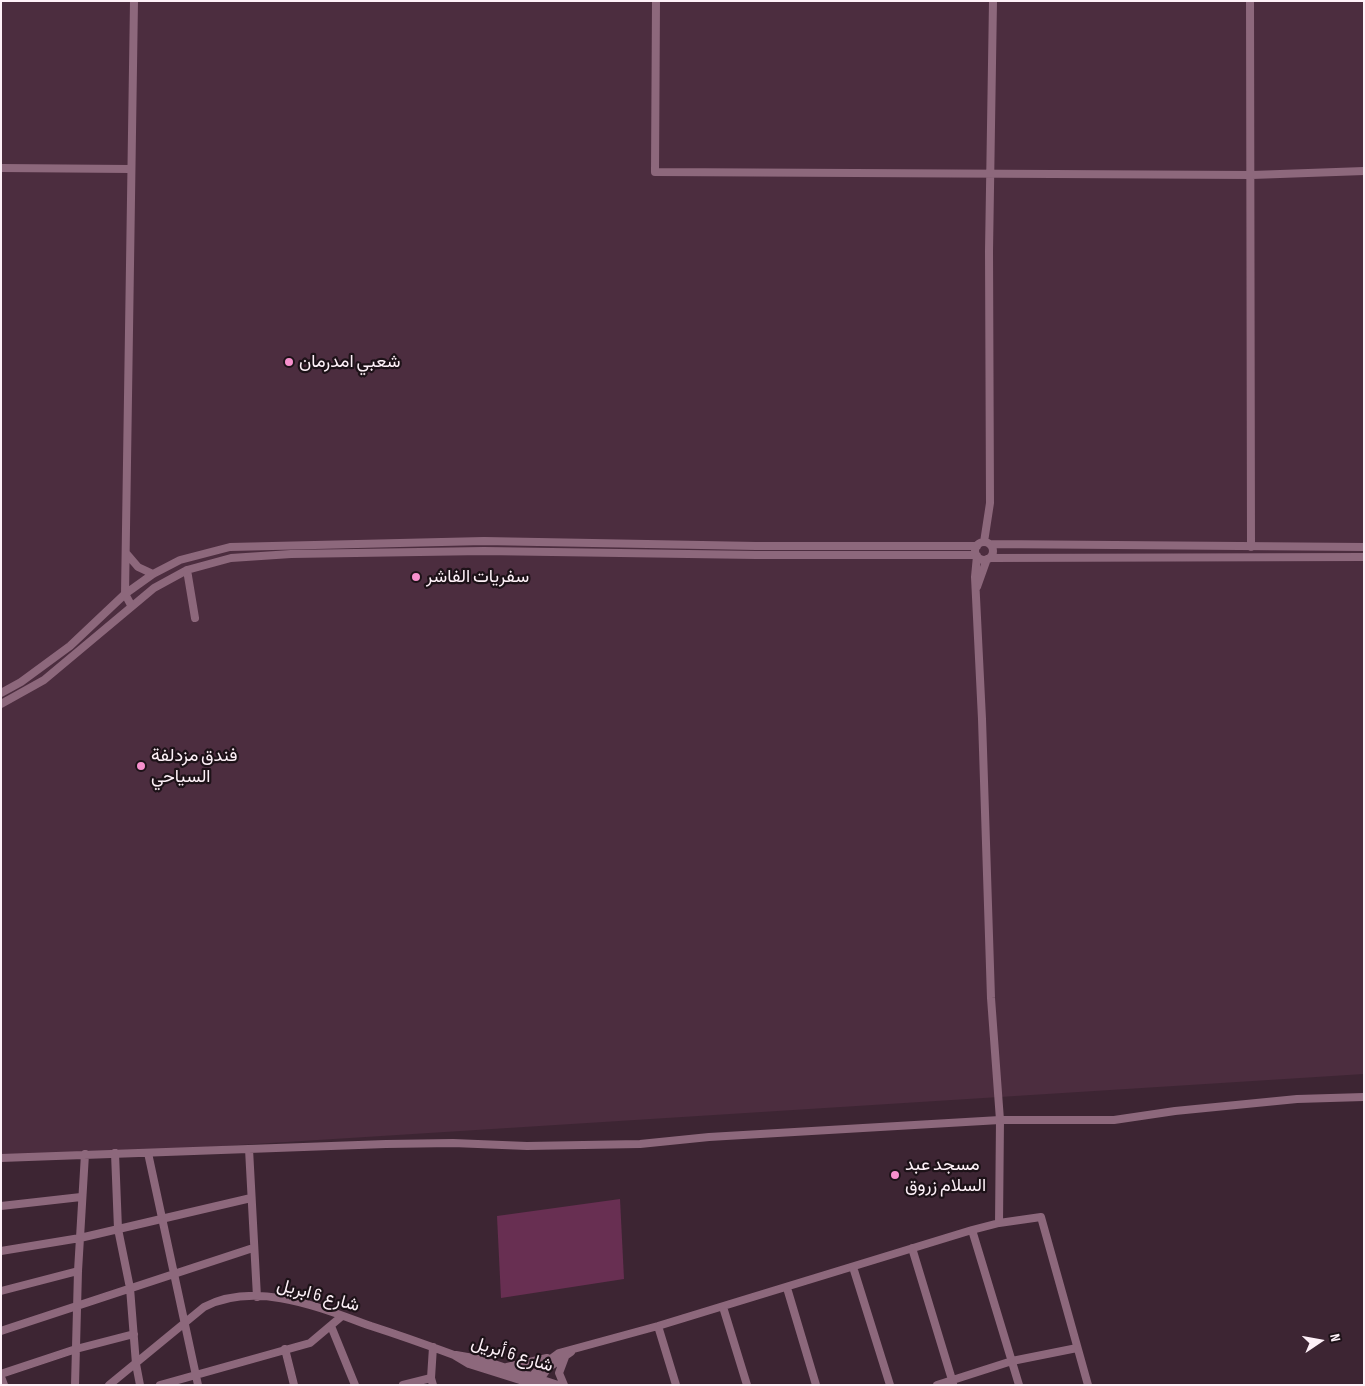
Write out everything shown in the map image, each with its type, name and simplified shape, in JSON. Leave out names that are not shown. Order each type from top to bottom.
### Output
[{"type":"street","points":[[131,605],[125,594],[134,1]]},
{"type":"street","points":[[656,1],[655,172],[1252,175],[1364,171]]},
{"type":"street","points":[[976,589],[988,558],[993,552],[987,543],[990,504],[990,174],[993,1]]},
{"type":"street","points":[[1250,1],[1252,175],[1251,547]]},
{"type":"street","points":[[1,168],[131,169]]},
{"type":"street","points":[[1,693],[21,682],[70,646],[125,594],[153,574],[180,560],[230,546],[442,542],[822,546],[976,546],[987,543],[1364,547]]},
{"type":"street","points":[[442,542],[443,552]]},
{"type":"street","points":[[822,546],[822,556]]},
{"type":"street","points":[[976,546],[991,998],[1000,1120],[999,1223]]},
{"type":"street","points":[[1,704],[29,690],[51,674],[131,605],[170,578],[187,570],[243,556],[591,551],[822,556],[977,555],[988,558],[1364,558]]},
{"type":"street","points":[[126,553],[138,566],[153,574]]},
{"type":"street","points":[[187,570],[195,618]]},
{"type":"street","points":[[1,1158],[452,1143],[527,1146],[640,1144],[708,1137],[1000,1120],[1114,1120],[1175,1111],[1297,1099],[1364,1097]]},
{"type":"street","points":[[249,1149],[257,1296]]},
{"type":"street","points":[[115,1153],[118,1229],[130,1288],[136,1364],[140,1385]]},
{"type":"street","points":[[148,1153],[176,1272],[198,1385]]},
{"type":"street","points":[[75,1385],[84,1154]]},
{"type":"street","points":[[1,1206],[81,1198]]},
{"type":"street","points":[[1,1251],[80,1238],[162,1217],[251,1198]]},
{"type":"street","points":[[507,1367],[552,1357],[563,1352],[723,1307],[972,1230],[999,1223],[1041,1217],[1076,1348],[1088,1385]]},
{"type":"street","points":[[972,1230],[1019,1385]]},
{"type":"street","points":[[1,1331],[253,1248]]},
{"type":"street","points":[[912,1248],[953,1382]]},
{"type":"street","points":[[853,1267],[890,1385]]},
{"type":"street","points":[[1,1291],[78,1271]]},
{"type":"street","points":[[787,1288],[816,1385]]},
{"type":"street","name":"شارع 6 ابريل","points":[[109,1385],[186,1320],[204,1307],[222,1299],[257,1296],[294,1301],[454,1355]]},
{"type":"street","points":[[723,1307],[747,1385]]},
{"type":"street","points":[[160,1385],[195,1373],[310,1343],[342,1316]]},
{"type":"street","points":[[331,1326],[355,1385]]},
{"type":"street","points":[[658,1326],[676,1385]]},
{"type":"street","points":[[4,1385],[1,1376],[76,1349],[134,1334]]},
{"type":"street","points":[[403,1385],[432,1381],[433,1347]]},
{"type":"street","points":[[937,1385],[953,1382],[1012,1361],[1076,1348]]},
{"type":"street","points":[[285,1350],[294,1385]]},
{"type":"street","points":[[533,1380],[575,1350]]},
{"type":"street","name":"شارع 6 أبريل","points":[[454,1355],[479,1359],[507,1367],[533,1380]]},
{"type":"street","name":"شارع 6 أبريل","points":[[454,1355],[470,1364],[558,1385]]},
{"type":"street","points":[[564,1385],[559,1373],[565,1356]]},
{"type":"street","points":[[533,1380],[552,1357]]},
{"type":"shaded area","points":[[1,1],[1364,1],[1364,1074],[1,1160]]},
{"type":"shaded area","points":[[620,1199],[624,1279],[501,1298],[497,1216]]},
{"type":"place","name":"شعبي امدرمان","points":[[289,362]]},
{"type":"place","name":"سفريات الفاشر","points":[[416,577]]},
{"type":"place","name":"فندق مزدلفة السياحي","points":[[141,766]]},
{"type":"place","name":"مسجد عبد السلام زروق","points":[[895,1175]]}]
